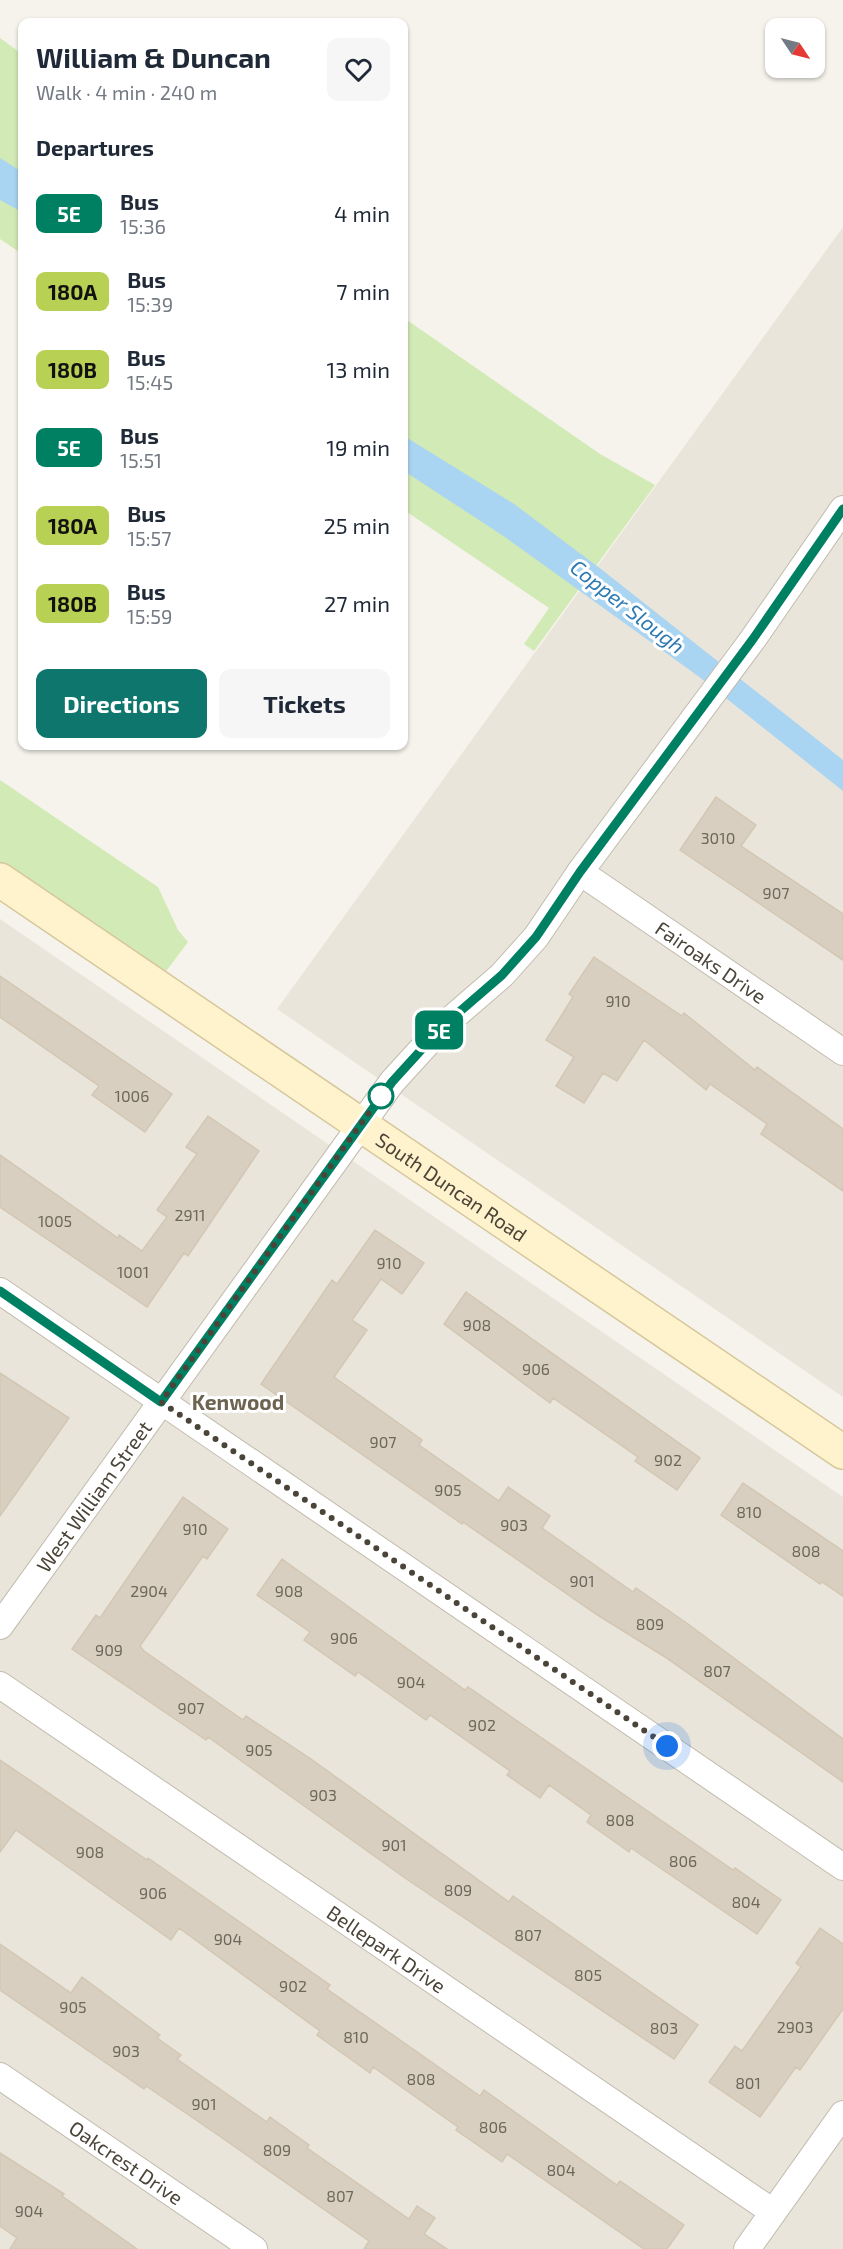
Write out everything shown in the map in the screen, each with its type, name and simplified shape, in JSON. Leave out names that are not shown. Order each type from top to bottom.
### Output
[{"type":"main road","name":"South Duncan Road","points":[[0,880],[843,1452]]},
{"type":"street","name":"West William Street","points":[[0,1626],[361,1126],[411,1060],[443,1026],[502,975],[536,937],[580,872],[753,639],[843,509]]},
{"type":"street","name":"Fairoaks Drive","points":[[580,872],[843,1052]]},
{"type":"street","points":[[0,1291],[843,1867]]},
{"type":"street","name":"Bellepark Drive","points":[[0,1685],[773,2212]]},
{"type":"street","name":"Oakcrest Drive","points":[[0,2076],[254,2249]]},
{"type":"street","points":[[747,2249],[843,2114]]},
{"type":"shaded area","points":[[843,227],[843,1397],[277,1009]]},
{"type":"shaded area","points":[[0,919],[843,1497],[843,2249],[0,2249]]},
{"type":"green space","points":[[0,38],[18,51],[18,251],[0,239]]},
{"type":"green space","points":[[408,321],[600,454],[655,485],[534,651],[524,644],[549,608],[408,513]]},
{"type":"green space","points":[[0,780],[158,887],[178,930],[188,942],[155,986],[0,880]]},
{"type":"water","points":[[0,158],[18,169],[18,210],[0,200]]},
{"type":"water","name":"Copper Slough","points":[[408,438],[514,504],[601,569],[843,760],[843,791],[698,676],[505,537],[408,474]]},
{"type":"building","points":[[716,797],[756,825],[741,846],[843,914],[843,960],[680,850]]},
{"type":"building","points":[[594,957],[682,1016],[684,1013],[755,1070],[757,1067],[843,1129],[843,1191],[761,1134],[767,1124],[710,1084],[706,1090],[644,1040],[617,1081],[603,1073],[584,1103],[556,1086],[574,1057],[546,1040],[573,997],[569,994]]},
{"type":"building","points":[[0,976],[172,1094],[145,1132],[92,1095],[99,1086],[0,1017]]},
{"type":"building","points":[[208,1116],[259,1151],[188,1256],[184,1253],[147,1307],[0,1207],[0,1155],[118,1238],[119,1235],[142,1251],[167,1217],[157,1210],[197,1154],[186,1147]]},
{"type":"building","points":[[375,1230],[424,1263],[402,1294],[381,1279],[352,1320],[367,1330],[334,1377],[422,1440],[419,1445],[499,1501],[508,1487],[550,1516],[542,1528],[633,1592],[636,1588],[688,1624],[843,1739],[843,1782],[665,1657],[596,1614],[463,1522],[462,1524],[261,1384],[332,1280],[337,1284]]},
{"type":"building","points":[[466,1292],[700,1458],[677,1490],[635,1461],[638,1457],[553,1398],[550,1403],[444,1324]]},
{"type":"building","points":[[0,1373],[69,1418],[0,1516]]},
{"type":"building","points":[[743,1483],[843,1551],[843,1596],[822,1582],[820,1584],[721,1515]]},
{"type":"building","points":[[183,1497],[228,1529],[207,1559],[203,1556],[140,1646],[144,1651],[243,1720],[246,1716],[311,1759],[509,1902],[513,1896],[698,2025],[674,2059],[405,1878],[208,1737],[206,1740],[72,1649],[96,1615],[100,1618]]},
{"type":"building","points":[[282,1559],[465,1690],[468,1687],[733,1870],[735,1868],[781,1900],[757,1934],[631,1848],[629,1852],[587,1822],[591,1815],[549,1785],[540,1798],[507,1775],[510,1771],[430,1715],[426,1720],[358,1672],[355,1676],[304,1640],[310,1632],[257,1595]]},
{"type":"building","points":[[0,1760],[147,1860],[148,1858],[330,1985],[327,1989],[480,2096],[484,2090],[617,2185],[620,2181],[684,2225],[667,2249],[644,2249],[507,2154],[502,2162],[456,2130],[458,2127],[373,2067],[370,2073],[317,2035],[320,2031],[179,1928],[171,1940],[16,1830],[0,1852]]},
{"type":"building","points":[[820,1928],[843,1944],[843,2009],[800,2070],[796,2067],[760,2117],[709,2082],[735,2046],[742,2051],[801,1967],[796,1963]]},
{"type":"building","points":[[0,1944],[71,1993],[82,1977],[160,2035],[157,2038],[181,2055],[177,2059],[267,2122],[270,2117],[309,2145],[307,2148],[409,2219],[417,2206],[435,2218],[424,2234],[447,2249],[364,2249],[369,2241],[146,2086],[144,2089],[0,1990]]},
{"type":"building","points":[[0,2153],[64,2194],[62,2196],[137,2249],[10,2249],[17,2238],[0,2226]]},
{"type":"bus line","name":"5E","points":[[0,1291],[161,1402],[392,1082],[443,1026],[502,975],[536,937],[580,872],[753,639],[843,509]]},
{"type":"district","name":"Kenwood","points":[[238,1401]]},
{"type":"route","points":[[381,1096],[161,1402],[667,1746]]}]
